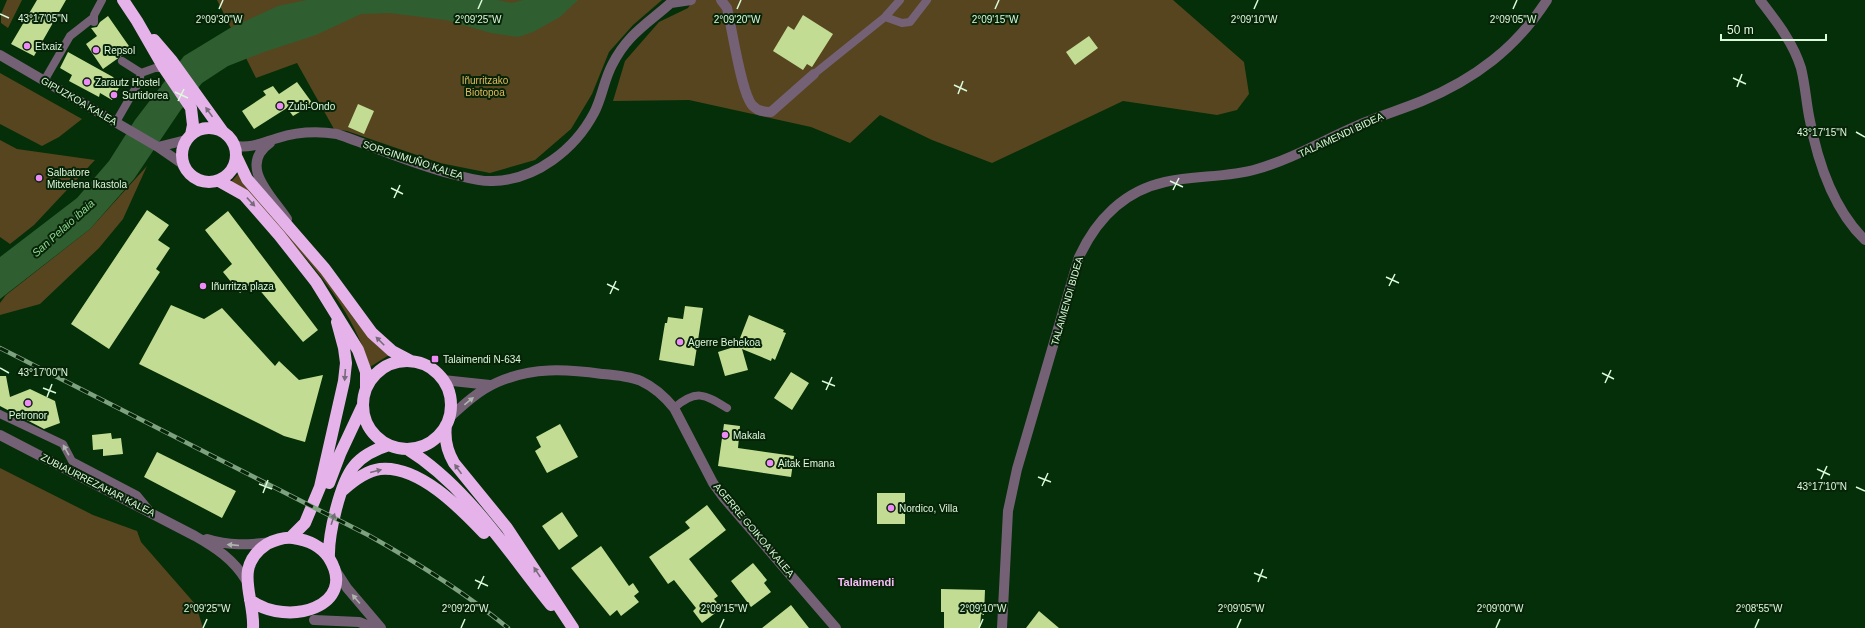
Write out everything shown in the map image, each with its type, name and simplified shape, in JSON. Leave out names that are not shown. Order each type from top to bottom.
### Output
[{"type":"highway","points":[[122,0],[138,21],[167,66],[192,98],[223,132],[236,152],[247,178],[256,190],[294,231],[325,269],[372,333],[392,351],[412,361],[430,367],[443,380],[449,392],[451,405],[445,433],[447,451],[454,463],[507,528],[573,628]]},
{"type":"highway","points":[[192,98],[193,114],[182,157],[184,166],[188,173],[202,181],[219,181],[244,195],[255,206],[316,282],[358,350],[366,372],[366,388],[362,406],[321,501],[305,524],[291,537]]},
{"type":"highway","points":[[188,138],[206,128],[223,132]]},
{"type":"highway","points":[[219,181],[233,170],[236,152]]},
{"type":"highway","points":[[305,524],[316,499],[325,472],[344,381],[346,363],[344,348],[333,309]]},
{"type":"highway","points":[[366,388],[374,376],[385,367],[398,362],[412,361]]},
{"type":"highway","points":[[362,406],[364,418],[378,439],[388,445],[407,450],[433,466],[454,486],[569,628]]},
{"type":"highway","points":[[407,450],[419,448],[430,443],[440,435],[448,422]]},
{"type":"highway","points":[[310,622],[324,613],[331,603],[335,592],[336,580],[331,563],[330,529],[343,490],[354,466],[362,458],[388,445]]},
{"type":"highway","points":[[343,490],[359,477],[380,469],[403,472],[448,498],[490,538],[503,545]]},
{"type":"highway","points":[[253,628],[252,611],[246,580],[248,570],[254,557],[264,547],[272,542],[291,537],[306,540],[319,547],[331,563]]},
{"type":"highway","points":[[250,600],[257,612],[274,623]]},
{"type":"street","points":[[672,1],[691,0]]},
{"type":"street","points":[[721,0],[727,8],[745,94],[756,108],[761,111],[772,112],[814,74]]},
{"type":"street","name":"TALAIMENDI BIDEA","points":[[1002,628],[1008,511],[1017,469],[1079,257],[1096,226],[1112,209],[1130,196],[1151,186],[1165,182],[1231,175],[1258,169],[1299,154],[1354,126],[1443,91],[1470,77],[1496,59],[1526,28],[1547,0]]},
{"type":"street","points":[[1760,0],[1786,37],[1795,54],[1802,74],[1815,150],[1825,176],[1839,205],[1865,240]]},
{"type":"street","name":"SORGINMUÑO KALEA","points":[[236,152],[277,138],[316,132],[338,134],[439,171],[468,178],[494,181],[529,173],[553,161],[573,143],[594,112],[605,80],[618,53],[632,35],[672,1]]},
{"type":"street","name":"GIPUZKOA KALEA","points":[[0,55],[158,147],[184,166]]},
{"type":"street","points":[[158,147],[188,138]]},
{"type":"street","points":[[277,138],[268,144],[257,159],[258,176],[294,231]]},
{"type":"street","name":"AGERRE GOIKOA KALEA","points":[[490,385],[525,372],[571,370],[630,377],[650,386],[667,399],[674,408],[713,483],[724,498],[836,628]]},
{"type":"street","points":[[443,380],[490,385]]},
{"type":"street","points":[[448,422],[474,396],[490,385]]},
{"type":"street","name":"ZUBIAURREZAHAR KALEA","points":[[0,435],[195,536],[224,554],[238,567],[246,580]]},
{"type":"street","name":"ZUBIAURREZAHAR KALEA","points":[[195,536],[232,545],[272,542]]},
{"type":"street","points":[[331,563],[347,588],[381,628]]},
{"type":"street","points":[[310,622],[359,622],[374,628]]},
{"type":"lane","points":[[44,81],[70,36],[93,20],[102,0]]},
{"type":"lane","points":[[814,74],[885,17],[900,0]]},
{"type":"lane","points":[[885,17],[902,23],[910,22],[927,0]]},
{"type":"lane","points":[[122,61],[141,73]]},
{"type":"lane","points":[[141,73],[167,66]]},
{"type":"lane","points":[[116,122],[139,82],[141,73]]},
{"type":"lane","points":[[674,408],[686,398],[696,395],[708,396],[727,408]]},
{"type":"lane","points":[[0,414],[63,444],[72,461],[137,495],[152,513]]},
{"type":"green space","points":[[7,0],[22,0],[8,28],[1,23],[1,14]]},
{"type":"green space","name":"Iñurritzako Biotopoa","points":[[217,0],[662,0],[633,25],[609,52],[592,94],[571,129],[535,160],[490,173],[440,163],[347,131],[334,129],[297,63],[256,78]]},
{"type":"green space","points":[[693,0],[1173,0],[1244,62],[1249,94],[1237,110],[1217,115],[1123,101],[992,163],[932,140],[880,115],[850,143],[811,127],[689,100],[613,101],[625,61],[659,22],[688,8]]},
{"type":"green space","points":[[0,73],[82,119],[59,137],[42,146],[0,124]]},
{"type":"green space","points":[[0,140],[17,149],[95,160],[34,225],[10,244],[0,237]]},
{"type":"green space","points":[[147,166],[123,219],[99,248],[40,304],[0,315],[0,303],[6,295],[90,229]]},
{"type":"green space","points":[[239,173],[315,262],[358,324],[378,346],[389,355],[370,367],[360,340],[331,290],[294,244],[231,182]]},
{"type":"green space","points":[[0,468],[93,515],[137,531],[141,542],[196,605],[203,628],[0,628]]},
{"type":"water","name":"San Pelaio ibaia","points":[[307,0],[497,0],[512,3],[523,0],[578,0],[560,17],[533,32],[518,37],[491,33],[446,20],[389,13],[361,14],[316,35],[264,52],[228,66],[202,83],[180,111],[134,179],[90,229],[0,299],[0,257],[77,198],[109,161],[135,120],[184,56],[230,28],[278,6]]},
{"type":"building","points":[[37,0],[66,0],[34,56],[11,44]]},
{"type":"building","points":[[803,15],[833,34],[812,67],[807,64],[803,70],[773,51],[788,26],[794,30]]},
{"type":"building","points":[[108,16],[131,49],[103,69],[86,44],[97,36],[91,28],[97,27],[100,22]]},
{"type":"building","points":[[1089,36],[1098,48],[1075,65],[1066,52]]},
{"type":"building","points":[[68,52],[113,77],[120,86],[112,100],[100,93],[99,97],[69,81],[72,75],[60,68]]},
{"type":"building","name":"Zubi-Ondo","points":[[297,82],[313,104],[293,116],[287,108],[254,129],[242,111],[266,95],[263,91],[273,86],[279,94]]},
{"type":"building","points":[[358,104],[374,111],[364,134],[348,127]]},
{"type":"building","points":[[147,210],[169,225],[158,240],[170,248],[156,269],[160,272],[109,349],[71,324]]},
{"type":"building","points":[[228,211],[318,330],[303,342],[253,282],[240,293],[223,272],[232,264],[205,230]]},
{"type":"building","points":[[171,305],[204,319],[222,308],[275,366],[279,361],[299,380],[323,375],[305,442],[284,436],[139,364]]},
{"type":"building","name":"Agerre Behekoa","points":[[685,306],[703,308],[694,366],[659,360],[665,323],[667,323],[668,317],[683,319]]},
{"type":"building","points":[[749,315],[784,330],[783,332],[786,333],[775,360],[772,358],[771,361],[742,349],[748,370],[725,376],[718,352],[737,346]]},
{"type":"building","points":[[791,372],[809,383],[792,410],[774,398]]},
{"type":"building","name":"Petronor","points":[[0,376],[6,376],[10,397],[30,389],[55,401],[60,423],[44,429],[0,406]]},
{"type":"building","points":[[560,424],[578,457],[547,473],[535,451],[541,447],[536,437]]},
{"type":"building","points":[[724,424],[740,426],[738,448],[794,456],[791,477],[718,466]]},
{"type":"building","points":[[111,433],[112,439],[121,438],[123,454],[103,456],[103,449],[93,450],[92,435]]},
{"type":"building","points":[[157,452],[236,491],[222,518],[144,477]]},
{"type":"building","name":"Nordico, Villa","points":[[877,493],[905,493],[905,524],[877,524]]},
{"type":"building","points":[[707,505],[726,530],[689,559],[718,596],[714,599],[722,608],[702,623],[693,611],[696,608],[674,580],[668,584],[649,557],[690,528],[685,522]]},
{"type":"building","points":[[562,512],[578,536],[559,550],[542,526]]},
{"type":"building","points":[[601,546],[629,586],[633,583],[639,592],[634,596],[639,602],[621,616],[617,610],[610,616],[571,568]]},
{"type":"building","points":[[753,563],[767,580],[764,583],[771,592],[751,607],[731,581]]},
{"type":"building","points":[[941,589],[985,590],[984,615],[981,614],[980,628],[944,628],[944,612],[941,612]]},
{"type":"building","points":[[791,605],[809,628],[762,628]]},
{"type":"building","points":[[1039,611],[1059,628],[1026,628]]},
{"type":"railway","points":[[0,348],[368,535],[440,578],[475,602],[508,628]]},
{"type":"place","name":"Etxaiz","points":[[27,46]]},
{"type":"place","name":"Repsol","points":[[96,50]]},
{"type":"place","name":"Zarautz Hostel","points":[[87,82]]},
{"type":"place","name":"Surtidorea","points":[[114,95]]},
{"type":"place","name":"Zubi-Ondo","points":[[280,106]]},
{"type":"place","name":"Salbatore Mitxelena Ikastola","points":[[39,178]]},
{"type":"place","name":"Iñurritza plaza","points":[[203,286]]},
{"type":"place","name":"Agerre Behekoa","points":[[680,342]]},
{"type":"place","name":"Talaimendi N-634","points":[[435,359]]},
{"type":"place","name":"Petronor","points":[[28,403]]},
{"type":"place","name":"Makala","points":[[725,435]]},
{"type":"place","name":"Aitak Emana","points":[[770,463]]},
{"type":"place","name":"Nordico, Villa","points":[[891,508]]},
{"type":"district","name":"Talaimendi","points":[[866,582]]}]
